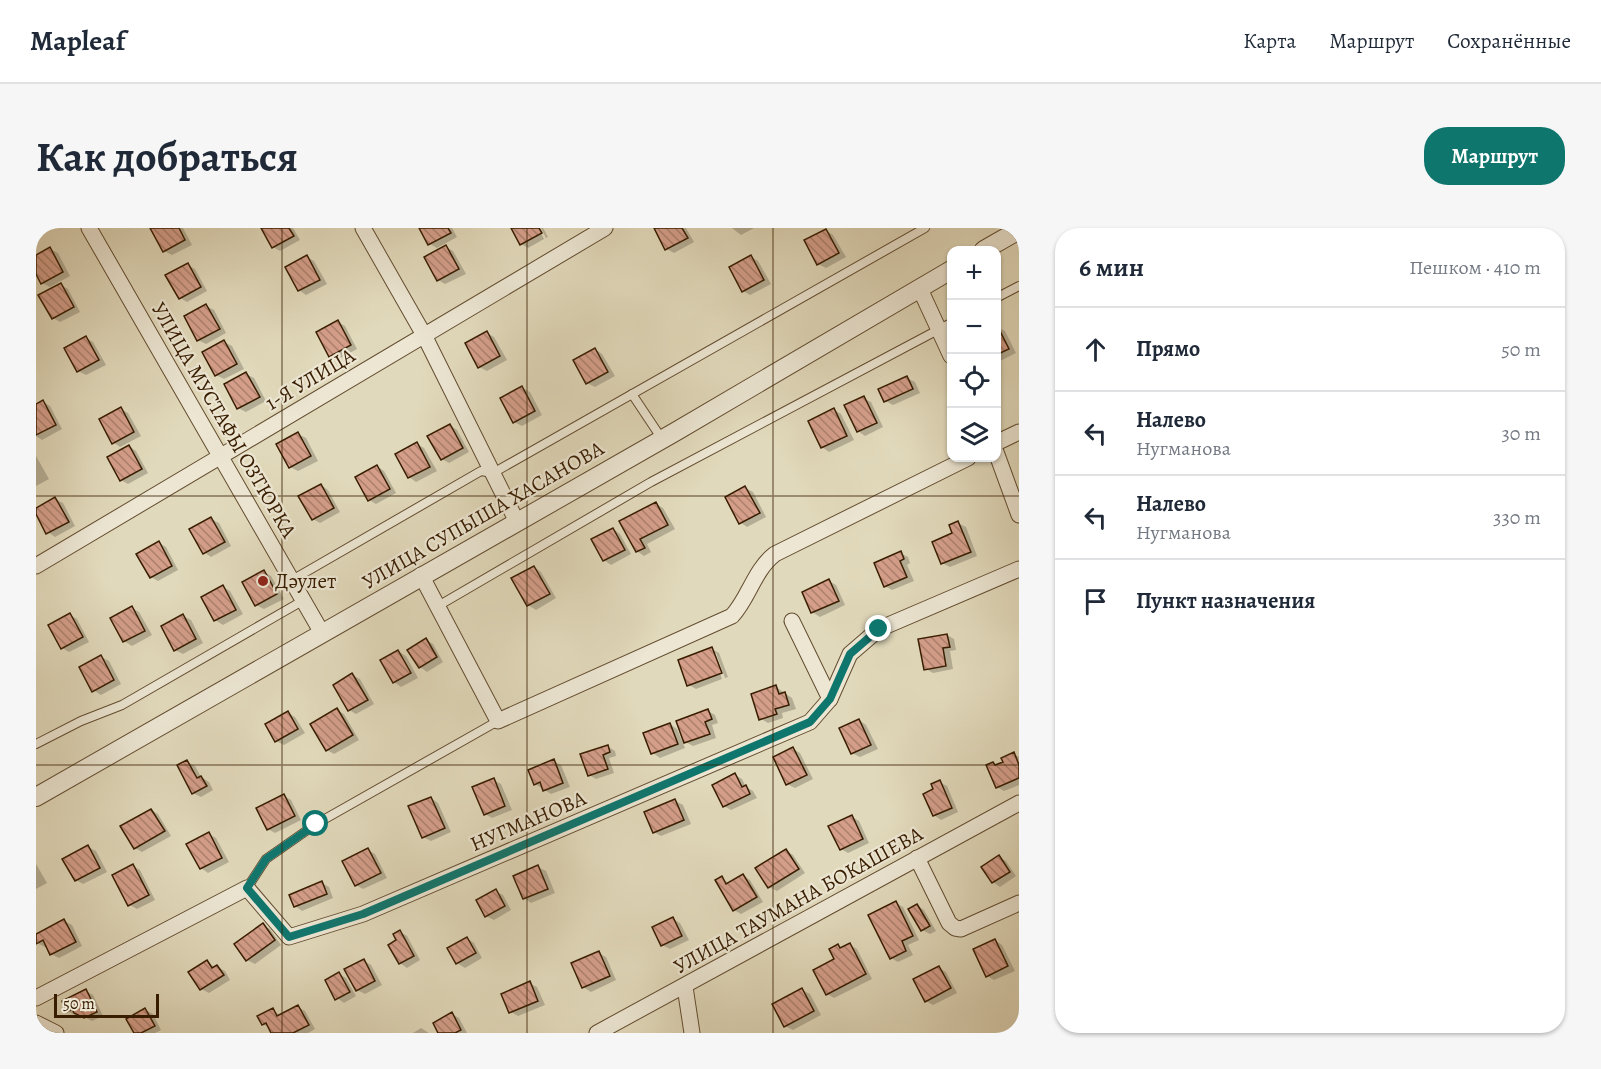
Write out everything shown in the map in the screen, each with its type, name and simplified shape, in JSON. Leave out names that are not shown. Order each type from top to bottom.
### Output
[{"type":"street","name":"УЛИЦА МУСТАФЫ ОЗТЮРКА","points":[[89,228],[322,633]]},
{"type":"street","points":[[363,228],[424,335],[518,522]]},
{"type":"street","name":"1-Я УЛИЦА","points":[[36,566],[605,228]]},
{"type":"street","points":[[991,246],[1019,230]]},
{"type":"street","name":"УЛИЦА СУПЫША ХАСАНОВА","points":[[36,797],[421,575],[518,522],[947,272]]},
{"type":"street","points":[[920,289],[945,326],[951,354]]},
{"type":"street","points":[[1001,441],[1019,432]]},
{"type":"street","points":[[421,575],[498,721],[732,616],[740,608],[760,570],[774,554],[960,462]]},
{"type":"street","points":[[1000,462],[1019,515]]},
{"type":"street","name":"НУГМАНОВА","points":[[247,888],[289,937],[363,914],[810,722],[830,699],[850,654],[879,629],[1019,569]]},
{"type":"street","points":[[792,621],[830,699]]},
{"type":"street","name":"УЛИЦА ТАУМАНА БОКАШЕВА","points":[[597,1033],[1019,803]]},
{"type":"street","points":[[917,858],[949,923],[955,928],[961,929],[1019,903]]},
{"type":"street","points":[[36,998],[247,888]]},
{"type":"street","points":[[685,987],[692,1033]]},
{"type":"street","points":[[36,1023],[56,1033]]},
{"type":"lane","points":[[292,580],[481,471],[493,473],[925,228]]},
{"type":"lane","points":[[1001,295],[1019,286]]},
{"type":"lane","points":[[438,606],[651,482],[945,326]]},
{"type":"lane","points":[[632,394],[662,439]]},
{"type":"lane","points":[[36,744],[81,721],[122,705],[304,600]]},
{"type":"lane","points":[[247,888],[266,859],[316,824],[498,721]]},
{"type":"building","points":[[150,228],[179,228],[185,240],[163,252]]},
{"type":"building","points":[[261,228],[289,228],[294,236],[272,248]]},
{"type":"building","points":[[419,228],[448,228],[451,233],[428,245]]},
{"type":"building","points":[[511,228],[539,228],[542,233],[520,245]]},
{"type":"building","points":[[654,228],[682,228],[688,238],[665,250]]},
{"type":"building","points":[[826,229],[839,253],[817,265],[804,240]]},
{"type":"building","points":[[446,245],[459,269],[437,281],[424,257]]},
{"type":"building","points":[[50,247],[63,272],[41,284],[36,274],[36,255]]},
{"type":"building","points":[[307,255],[320,280],[298,291],[285,267]]},
{"type":"building","points":[[751,255],[764,280],[742,292],[729,267]]},
{"type":"building","points":[[188,263],[201,287],[179,299],[165,275]]},
{"type":"building","points":[[61,283],[74,307],[52,319],[38,295]]},
{"type":"building","points":[[206,304],[220,329],[197,341],[184,316]]},
{"type":"building","points":[[338,320],[351,345],[329,357],[316,332]]},
{"type":"building","points":[[487,331],[500,356],[478,368],[465,343]]},
{"type":"building","points":[[1001,333],[1009,349],[1001,353]]},
{"type":"building","points":[[86,336],[99,360],[77,372],[64,348]]},
{"type":"building","points":[[224,340],[237,364],[215,376],[202,352]]},
{"type":"building","points":[[595,348],[608,372],[586,384],[573,360]]},
{"type":"building","points":[[246,372],[260,397],[237,409],[224,384]]},
{"type":"building","points":[[907,376],[913,389],[884,402],[878,389]]},
{"type":"building","points":[[522,386],[535,411],[513,423],[500,398]]},
{"type":"building","points":[[864,396],[877,423],[857,432],[844,405]]},
{"type":"building","points":[[43,400],[56,425],[36,435],[36,404]]},
{"type":"building","points":[[121,407],[134,432],[112,444],[99,419]]},
{"type":"building","points":[[834,408],[847,436],[821,448],[808,421]]},
{"type":"building","points":[[450,424],[463,448],[441,460],[427,436]]},
{"type":"building","points":[[298,432],[311,456],[289,468],[276,444]]},
{"type":"building","points":[[417,442],[430,467],[408,478],[395,454]]},
{"type":"building","points":[[129,445],[142,469],[120,481],[107,457]]},
{"type":"building","points":[[377,465],[390,489],[368,501],[355,477]]},
{"type":"building","points":[[321,484],[334,508],[312,520],[298,496]]},
{"type":"building","points":[[745,486],[760,513],[739,524],[725,497]]},
{"type":"building","points":[[55,497],[69,522],[46,534],[36,514],[36,508]]},
{"type":"building","points":[[656,502],[668,525],[640,539],[645,548],[636,552],[619,521]]},
{"type":"building","points":[[211,517],[225,542],[203,554],[189,529]]},
{"type":"building","points":[[958,521],[971,552],[941,564],[932,542],[952,533],[949,525]]},
{"type":"building","points":[[613,528],[625,550],[603,561],[591,539]]},
{"type":"building","points":[[159,541],[172,566],[150,578],[136,554]]},
{"type":"building","points":[[901,551],[904,559],[900,561],[907,577],[884,587],[874,563]]},
{"type":"building","points":[[534,566],[550,594],[527,606],[511,578]]},
{"type":"building","points":[[264,570],[277,594],[255,606],[242,582]]},
{"type":"building","points":[[829,579],[839,601],[811,613],[802,592]]},
{"type":"building","points":[[223,585],[236,610],[214,621],[201,597]]},
{"type":"building","points":[[132,606],[145,631],[123,642],[110,618]]},
{"type":"building","points":[[70,613],[83,637],[61,649],[48,625]]},
{"type":"building","points":[[183,614],[196,639],[174,651],[161,626]]},
{"type":"building","points":[[947,634],[950,647],[943,648],[946,666],[924,670],[918,639]]},
{"type":"building","points":[[426,638],[437,657],[419,668],[407,650]]},
{"type":"building","points":[[712,647],[722,673],[687,686],[678,660]]},
{"type":"building","points":[[398,650],[411,673],[393,683],[380,660]]},
{"type":"building","points":[[101,655],[114,680],[92,692],[79,667]]},
{"type":"building","points":[[352,673],[368,700],[348,711],[333,685]]},
{"type":"building","points":[[776,685],[779,694],[785,692],[789,705],[775,709],[777,714],[759,720],[751,694]]},
{"type":"building","points":[[337,708],[353,735],[326,751],[310,724]]},
{"type":"building","points":[[708,709],[712,719],[705,722],[710,734],[684,743],[676,721]]},
{"type":"building","points":[[288,711],[298,729],[275,742],[265,724]]},
{"type":"building","points":[[859,719],[871,745],[851,754],[839,728]]},
{"type":"building","points":[[670,723],[678,744],[651,754],[643,733]]},
{"type":"building","points":[[608,745],[610,752],[603,755],[608,769],[588,776],[580,754]]},
{"type":"building","points":[[793,747],[807,775],[786,785],[773,757]]},
{"type":"building","points":[[1014,752],[1019,765],[1019,778],[996,788],[986,765],[1003,762],[1001,758]]},
{"type":"building","points":[[554,759],[563,783],[543,791],[540,782],[534,785],[528,770]]},
{"type":"building","points":[[187,760],[197,778],[201,776],[207,786],[192,794],[177,765]]},
{"type":"building","points":[[735,773],[742,787],[746,785],[750,794],[723,807],[712,785]]},
{"type":"building","points":[[494,778],[505,806],[484,815],[472,787]]},
{"type":"building","points":[[940,780],[952,808],[933,816],[923,794],[933,789],[931,784]]},
{"type":"building","points":[[284,794],[295,816],[267,830],[256,808]]},
{"type":"building","points":[[431,797],[445,828],[422,838],[408,806]]},
{"type":"building","points":[[675,799],[684,820],[653,833],[644,812]]},
{"type":"building","points":[[151,809],[165,831],[134,849],[120,826]]},
{"type":"building","points":[[852,815],[863,839],[840,850],[828,826]]},
{"type":"building","points":[[209,832],[222,858],[200,869],[186,844]]},
{"type":"building","points":[[88,845],[100,868],[75,881],[62,859]]},
{"type":"building","points":[[368,848],[381,873],[355,886],[342,861]]},
{"type":"building","points":[[786,849],[799,869],[768,888],[755,868]]},
{"type":"building","points":[[999,855],[1010,872],[992,883],[981,867]]},
{"type":"building","points":[[133,864],[149,895],[128,906],[112,875]]},
{"type":"building","points":[[538,865],[548,889],[523,899],[513,876]]},
{"type":"building","points":[[743,874],[757,897],[733,911],[715,880],[722,876],[726,884]]},
{"type":"building","points":[[322,881],[327,894],[294,907],[289,895]]},
{"type":"building","points":[[496,889],[505,906],[485,917],[476,900]]},
{"type":"building","points":[[896,901],[913,936],[902,941],[906,951],[890,959],[868,915]]},
{"type":"building","points":[[917,904],[930,926],[921,931],[908,909]]},
{"type":"building","points":[[673,917],[682,936],[661,946],[652,927]]},
{"type":"building","points":[[64,919],[76,942],[50,955],[43,940],[36,944],[36,934]]},
{"type":"building","points":[[263,923],[275,940],[246,961],[234,944]]},
{"type":"building","points":[[400,930],[414,956],[399,964],[388,945],[396,940],[393,934]]},
{"type":"building","points":[[467,937],[476,953],[456,964],[447,948]]},
{"type":"building","points":[[995,939],[1008,966],[986,977],[973,949]]},
{"type":"building","points":[[850,943],[866,974],[826,995],[813,970],[834,959],[829,949],[838,944],[840,948]]},
{"type":"building","points":[[599,951],[610,976],[582,988],[571,963]]},
{"type":"building","points":[[364,959],[375,981],[356,991],[344,969]]},
{"type":"building","points":[[207,960],[212,968],[217,965],[224,975],[200,990],[188,972]]},
{"type":"building","points":[[939,966],[951,988],[925,1002],[913,979]]},
{"type":"building","points":[[339,972],[350,992],[335,1000],[325,980]]},
{"type":"building","points":[[530,981],[538,1001],[509,1013],[501,994]]},
{"type":"building","points":[[802,988],[814,1011],[784,1027],[772,1004]]},
{"type":"building","points":[[86,989],[97,1012],[84,1018],[74,1013],[72,1009],[67,1012],[62,1001]]},
{"type":"building","points":[[298,1005],[309,1025],[293,1033],[271,1033],[266,1023],[262,1025],[257,1016],[273,1008],[277,1016]]},
{"type":"building","points":[[145,1008],[155,1026],[141,1033],[134,1033],[126,1019]]},
{"type":"building","points":[[452,1012],[461,1030],[455,1033],[438,1033],[433,1023]]},
{"type":"place","name":"Дәулет","points":[[263,581]]},
{"type":"route","points":[[316,824],[266,859],[247,888],[289,937],[363,914],[810,722],[830,699],[850,654],[879,629]]}]
